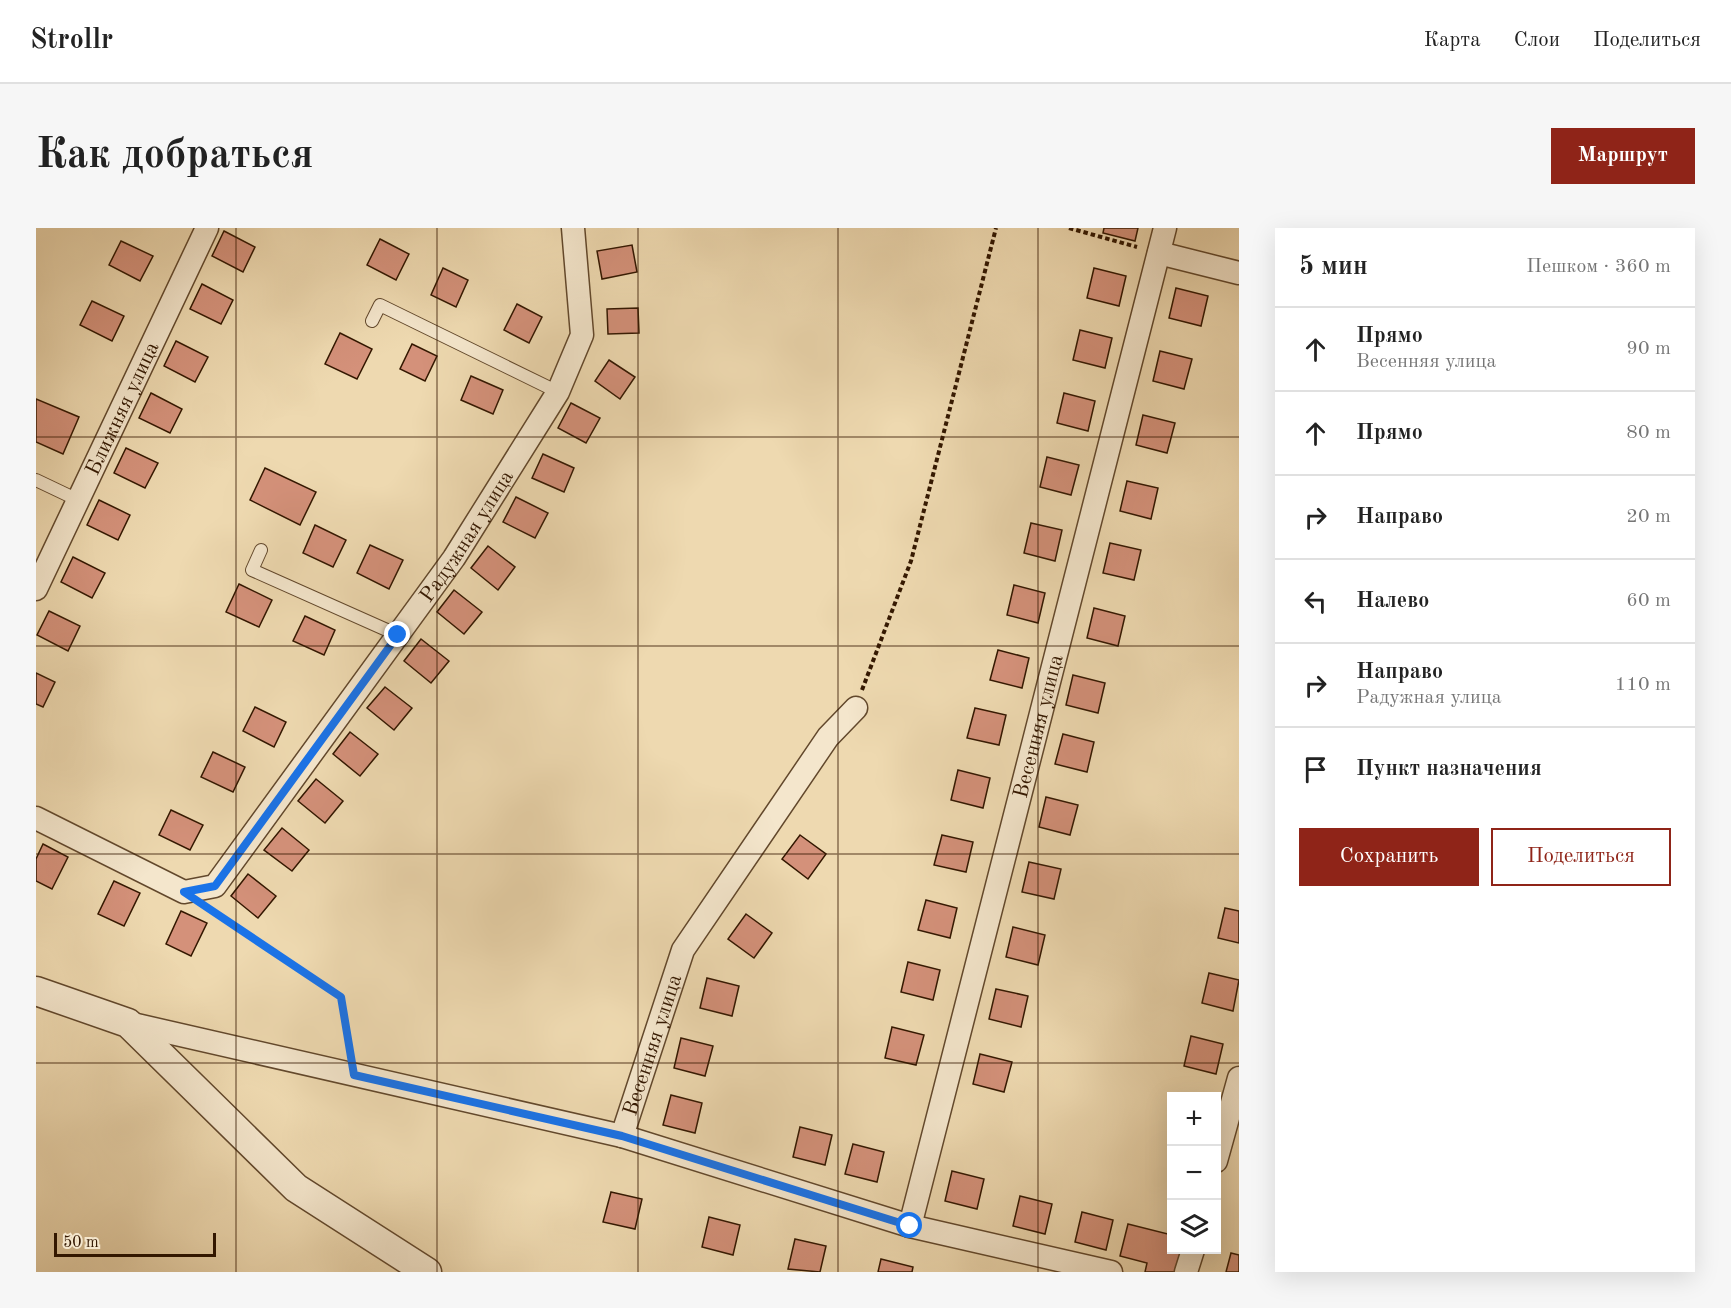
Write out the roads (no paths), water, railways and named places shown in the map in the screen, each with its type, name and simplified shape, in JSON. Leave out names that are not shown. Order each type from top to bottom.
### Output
[{"type":"street","name":"Ближняя улица","points":[[36,589],[207,228]]},
{"type":"street","name":"Радужная улица","points":[[36,818],[184,892],[215,886],[454,558],[558,392],[582,335],[573,228]]},
{"type":"street","name":"Весенняя улица","points":[[910,1226],[1165,228]]},
{"type":"street","points":[[1159,253],[1239,273]]},
{"type":"street","name":"Весенняя улица","points":[[856,708],[828,737],[683,950],[622,1136],[910,1226],[1111,1272]]},
{"type":"street","points":[[36,991],[128,1023],[622,1136]]},
{"type":"street","points":[[128,1023],[296,1188],[427,1272]]},
{"type":"street","points":[[1220,1146],[1239,1078]]},
{"type":"street","points":[[1186,1272],[1191,1254]]},
{"type":"lane","points":[[372,321],[380,305],[558,392]]},
{"type":"lane","points":[[36,480],[78,500]]},
{"type":"lane","points":[[261,550],[252,570],[398,635]]}]
